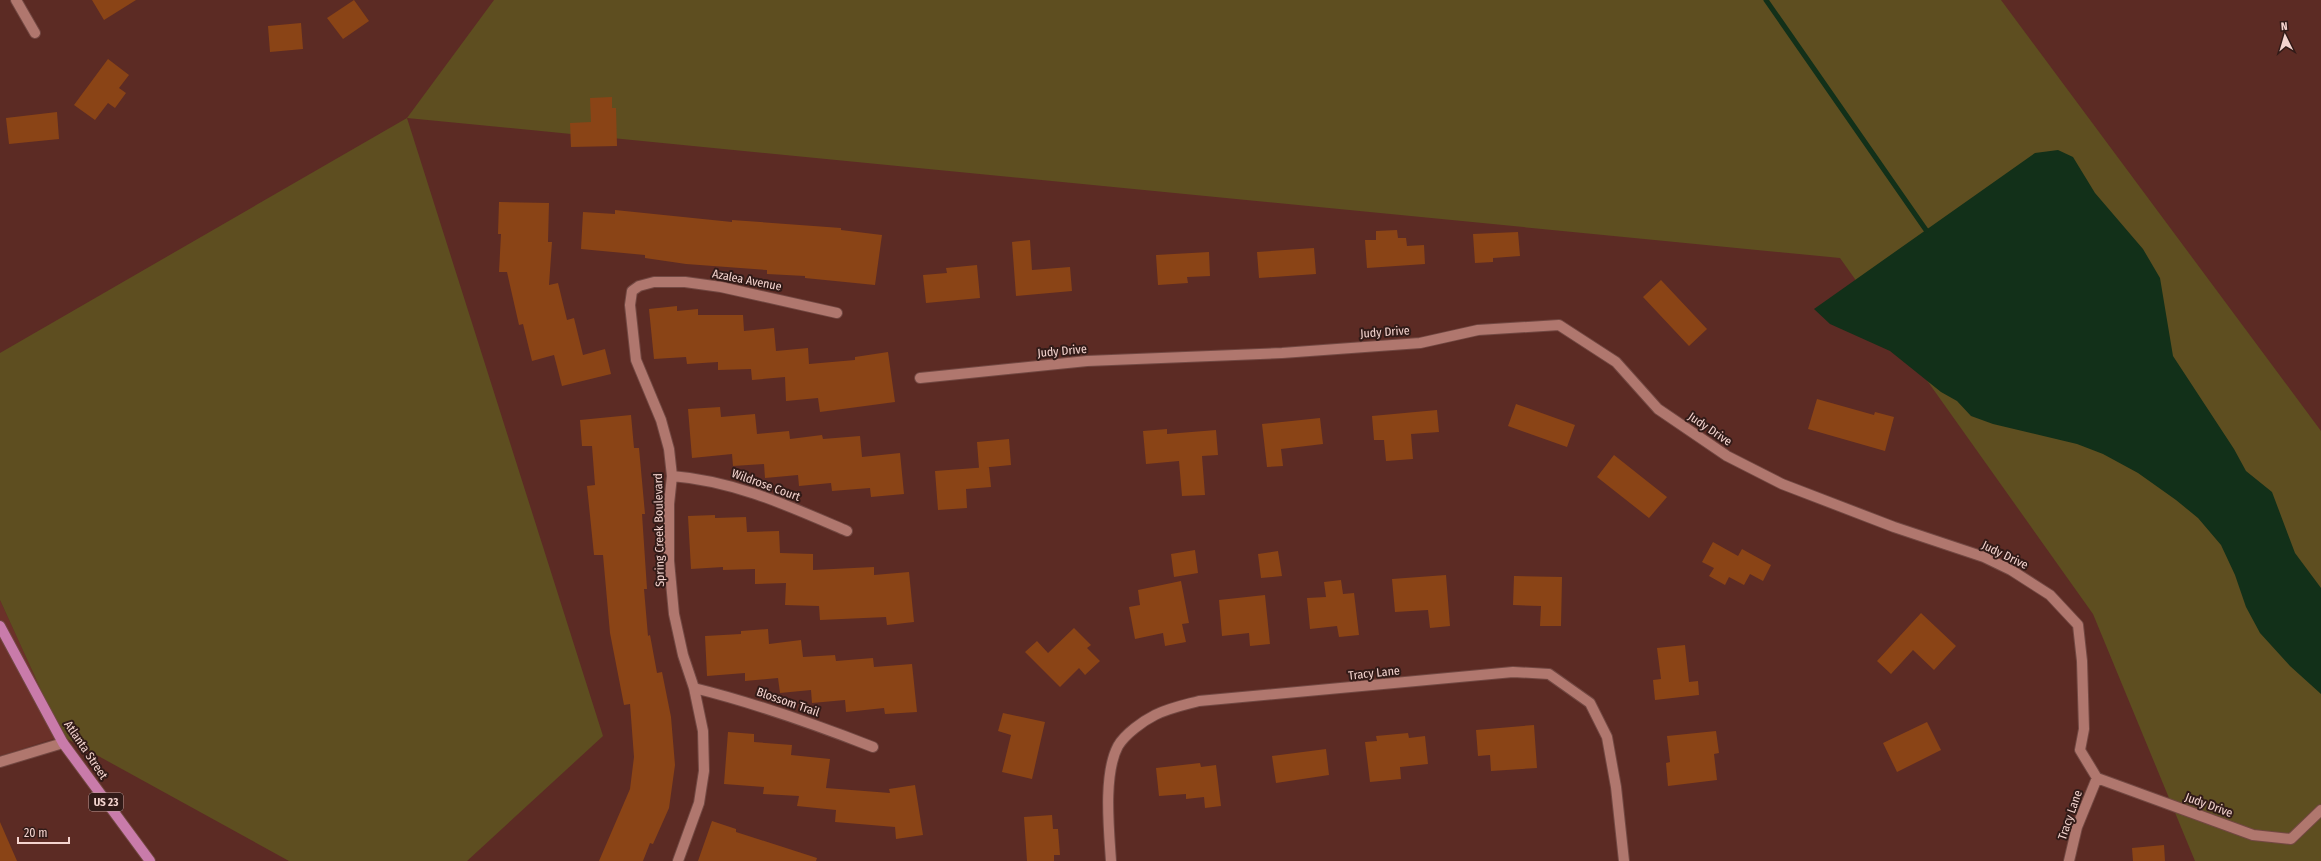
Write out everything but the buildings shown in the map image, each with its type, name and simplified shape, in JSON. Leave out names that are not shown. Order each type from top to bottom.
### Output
[{"type":"main road","name":"Atlanta Street","points":[[0,626],[63,743],[150,861]]},
{"type":"street","points":[[16,0],[35,33]]},
{"type":"street","name":"Azalea Avenue","points":[[651,283],[685,282],[721,288],[837,313]]},
{"type":"street","name":"Spring Creek Boulevard","points":[[651,283],[632,291],[630,305],[631,325],[636,360],[661,420],[669,449],[672,476],[669,504],[669,561],[674,614],[683,655],[694,688],[703,731],[704,771],[699,803],[678,861]]},
{"type":"street","name":"Judy Drive","points":[[920,378],[1087,361],[1282,353],[1420,343],[1478,330],[1558,325],[1616,362],[1658,409],[1727,456],[1782,484],[1894,527],[1984,558],[2011,570],[2050,595],[2078,625],[2082,661],[2084,729],[2080,750],[2096,778],[2253,835],[2291,839],[2321,810]]},
{"type":"street","name":"Wildrose Court","points":[[672,476],[726,484],[783,503],[847,531]]},
{"type":"street","name":"Tracy Lane","points":[[1111,861],[1108,813],[1112,762],[1119,745],[1137,726],[1154,715],[1199,701],[1513,672],[1548,674],[1590,703],[1607,737],[1616,787],[1624,861]]},
{"type":"street","name":"Blossom Trail","points":[[694,688],[751,703],[873,747]]},
{"type":"street","points":[[0,762],[63,743]]},
{"type":"street","name":"Tracy Lane","points":[[2069,861],[2077,827],[2096,778]]},
{"type":"shaded area","points":[[494,0],[2001,0],[2321,431],[2321,861],[2195,861],[2093,614],[1840,258],[407,118]]},
{"type":"shaded area","points":[[407,118],[603,736],[467,861],[289,861],[62,736],[0,600],[0,353]]},
{"type":"shaded area","points":[[2058,150],[2073,157],[2095,193],[2143,249],[2160,278],[2173,356],[2234,449],[2246,471],[2272,492],[2295,553],[2321,588],[2321,694],[2290,666],[2260,633],[2246,607],[2235,575],[2221,545],[2198,518],[2176,500],[2138,473],[2103,454],[2077,444],[1993,424],[1971,416],[1957,401],[1941,392],[1890,351],[1830,324],[1814,309],[2035,153]]},
{"type":"shaded area","points":[[0,600],[62,736],[0,756]]},
{"type":"waterway","points":[[1766,0],[1926,230]]}]
